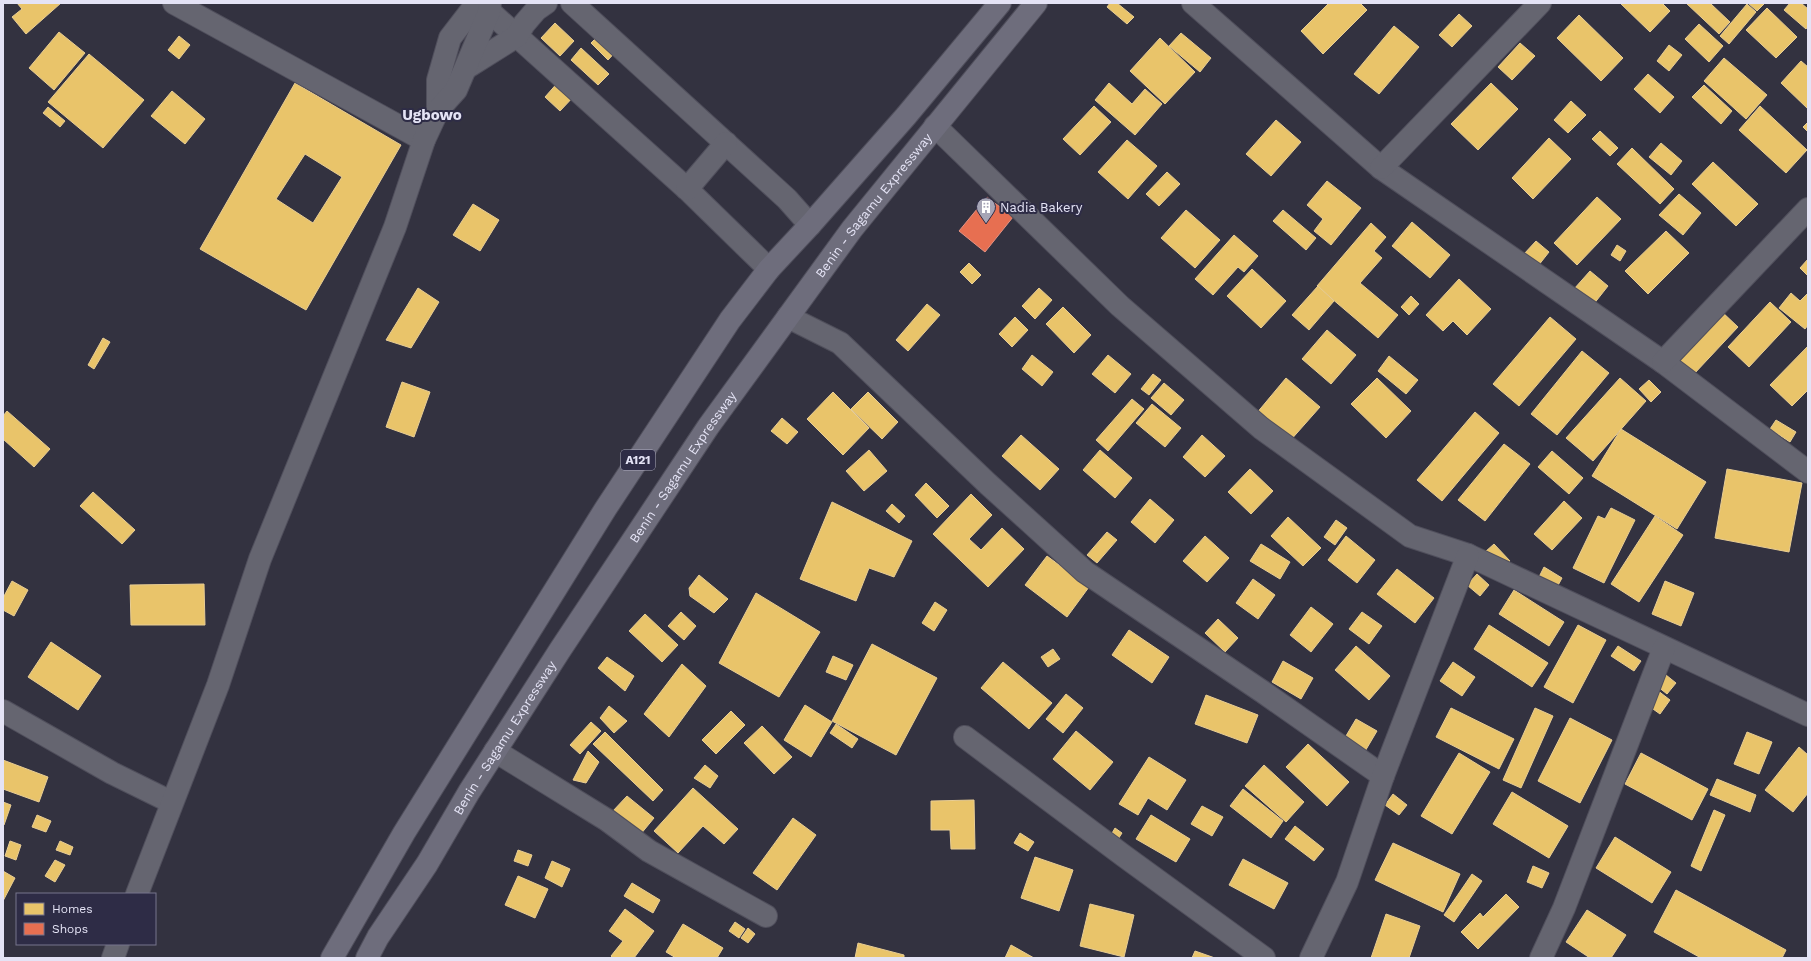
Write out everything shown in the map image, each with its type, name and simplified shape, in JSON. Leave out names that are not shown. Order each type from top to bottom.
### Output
[{"type":"highway","name":"A121","points":[[332,958],[408,826],[606,508],[730,320],[769,269],[906,116],[1000,3]]},
{"type":"highway","name":"Benin - Sagamu Expressway","points":[[368,958],[378,937],[427,864],[495,751],[708,427],[852,228],[1036,3]]},
{"type":"street","points":[[174,3],[424,140]]},
{"type":"street","points":[[438,110],[438,80],[459,3]]},
{"type":"street","points":[[466,68],[517,36],[524,24],[536,10],[546,3]]},
{"type":"street","points":[[572,3],[787,199],[810,225]]},
{"type":"street","points":[[1194,3],[1381,168],[1663,362],[1808,472]]},
{"type":"street","points":[[1381,168],[1540,3]]},
{"type":"street","points":[[450,38],[484,5]]},
{"type":"street","points":[[484,5],[687,189],[769,269]]},
{"type":"street","points":[[137,893],[171,802],[218,685],[260,559],[395,227],[424,140],[438,110],[456,90],[466,68],[484,5]]},
{"type":"street","points":[[935,126],[1120,306],[1261,428],[1410,536],[1468,554],[1808,715]]},
{"type":"street","points":[[687,189],[726,143]]},
{"type":"street","points":[[1663,362],[1808,209]]},
{"type":"street","points":[[788,317],[840,343],[988,484],[1085,572],[1263,692],[1383,776]]},
{"type":"street","points":[[1311,958],[1347,882],[1383,776],[1468,554]]},
{"type":"street","points":[[1541,958],[1564,908],[1664,648]]},
{"type":"street","points":[[3,711],[112,774],[171,802]]},
{"type":"street","points":[[965,737],[1264,958]]},
{"type":"street","points":[[495,751],[607,820],[649,851],[766,916]]},
{"type":"street","points":[[112,958],[118,945]]},
{"type":"building: Homes","points":[[17,3],[61,3],[26,34],[12,17],[22,9]]},
{"type":"building: Homes","points":[[1110,3],[1117,3],[1134,17],[1127,24],[1107,7]]},
{"type":"building: Homes","points":[[1329,3],[1360,3],[1367,10],[1323,54],[1301,31]]},
{"type":"building: Homes","points":[[1620,3],[1662,3],[1670,11],[1650,32]]},
{"type":"building: Homes","points":[[1686,3],[1710,3],[1730,22],[1719,34]]},
{"type":"building: Homes","points":[[1748,3],[1765,3],[1757,11]]},
{"type":"building: Homes","points":[[1790,3],[1801,3],[1808,9],[1808,26],[1806,29],[1784,10]]},
{"type":"building: Homes","points":[[1747,4],[1756,12],[1729,44],[1720,36]]},
{"type":"building: Homes","points":[[1767,8],[1797,37],[1776,58],[1746,30]]},
{"type":"building: Homes","points":[[1459,14],[1472,26],[1452,47],[1439,35]]},
{"type":"building: Homes","points":[[1579,15],[1623,58],[1601,81],[1557,38]]},
{"type":"building: Homes","points":[[555,23],[574,41],[560,56],[541,38]]},
{"type":"building: Homes","points":[[1699,24],[1723,46],[1709,62],[1685,39]]},
{"type":"building: Homes","points":[[1394,26],[1419,47],[1379,94],[1354,74]]},
{"type":"building: Homes","points":[[603,31],[620,47],[608,60],[591,43]]},
{"type":"building: Homes","points":[[59,32],[85,53],[54,90],[29,68]]},
{"type":"building: Homes","points":[[1181,33],[1211,58],[1200,72],[1169,46]]},
{"type":"building: Homes","points":[[179,36],[190,45],[179,59],[168,50]]},
{"type":"building: Homes","points":[[1160,38],[1195,72],[1165,104],[1130,71]]},
{"type":"building: Homes","points":[[1520,43],[1535,56],[1512,80],[1498,67]]},
{"type":"building: Homes","points":[[1669,45],[1682,55],[1669,71],[1657,61]]},
{"type":"building: Homes","points":[[581,48],[609,74],[598,85],[571,60]]},
{"type":"building: Homes","points":[[89,54],[144,100],[103,148],[48,102]]},
{"type":"building: Homes","points":[[1724,58],[1767,95],[1746,119],[1704,81]]},
{"type":"building: Homes","points":[[1801,61],[1808,67],[1808,109],[1781,83]]},
{"type":"building: Homes","points":[[1648,74],[1674,97],[1660,113],[1634,89]]},
{"type":"building: Homes","points":[[560,80],[576,94],[560,111],[545,97]]},
{"type":"building: Homes","points":[[295,83],[401,145],[306,310],[200,249]],"holes":[[[305,154],[342,177],[313,223],[276,199]]]},
{"type":"building: Homes","points":[[1109,83],[1132,104],[1145,89],[1162,104],[1135,135],[1095,100]]},
{"type":"building: Homes","points":[[1491,83],[1518,109],[1478,150],[1451,124]]},
{"type":"building: Homes","points":[[1704,85],[1732,111],[1721,124],[1692,97]]},
{"type":"building: Homes","points":[[172,91],[205,119],[185,144],[151,116]]},
{"type":"building: Homes","points":[[1571,101],[1586,115],[1568,133],[1554,120]]},
{"type":"building: Homes","points":[[1094,106],[1111,122],[1080,155],[1063,139]]},
{"type":"building: Homes","points":[[1760,106],[1807,150],[1786,173],[1739,130]]},
{"type":"building: Homes","points":[[48,107],[65,121],[60,127],[43,113]]},
{"type":"building: Homes","points":[[1276,120],[1301,142],[1271,176],[1246,154]]},
{"type":"building: Homes","points":[[1808,122],[1808,132],[1803,127]]},
{"type":"building: Homes","points":[[1600,131],[1618,148],[1610,156],[1592,139]]},
{"type":"building: Homes","points":[[1549,138],[1571,159],[1533,199],[1512,178]]},
{"type":"building: Homes","points":[[1127,140],[1157,166],[1128,199],[1098,172]]},
{"type":"building: Homes","points":[[1661,143],[1682,161],[1671,175],[1649,157]]},
{"type":"building: Homes","points":[[1632,148],[1674,189],[1660,204],[1617,164]]},
{"type":"building: Homes","points":[[1713,162],[1758,204],[1736,226],[1692,184]]},
{"type":"building: Homes","points":[[1167,172],[1180,184],[1159,206],[1146,194]]},
{"type":"building: Homes","points":[[1327,181],[1361,208],[1331,245],[1314,231],[1323,219],[1307,205]]},
{"type":"building: Homes","points":[[1679,194],[1701,213],[1683,235],[1659,215]]},
{"type":"building: Homes","points":[[1597,197],[1621,219],[1577,265],[1554,243]]},
{"type":"building: Homes","points":[[473,204],[499,220],[480,251],[453,235]]},
{"type":"building: Homes","points":[[1186,210],[1220,240],[1195,268],[1161,238]]},
{"type":"building: Homes","points":[[1283,210],[1316,238],[1306,250],[1273,221]]},
{"type":"building: Homes","points":[[1412,222],[1450,255],[1430,278],[1392,246]]},
{"type":"building: Homes","points":[[1371,223],[1386,237],[1374,251],[1382,258],[1360,283],[1398,315],[1378,338],[1317,286]]},
{"type":"building: Homes","points":[[1666,231],[1689,253],[1648,294],[1625,271]]},
{"type":"building: Homes","points":[[1234,235],[1258,256],[1244,272],[1238,267],[1213,295],[1195,279]]},
{"type":"building: Homes","points":[[1536,241],[1549,252],[1538,266],[1524,254]]},
{"type":"building: Homes","points":[[1617,245],[1626,251],[1620,261],[1611,255]]},
{"type":"building: Homes","points":[[1808,259],[1808,276],[1800,268]]},
{"type":"building: Homes","points":[[969,263],[981,275],[972,284],[960,272]]},
{"type":"building: Homes","points":[[1252,269],[1286,301],[1261,328],[1227,296]]},
{"type":"building: Homes","points":[[1590,271],[1608,286],[1593,305],[1574,289]]},
{"type":"building: Homes","points":[[1459,279],[1491,309],[1467,335],[1453,321],[1443,331],[1426,315]]},
{"type":"building: Homes","points":[[1318,286],[1334,301],[1309,330],[1292,315]]},
{"type":"building: Homes","points":[[418,288],[439,302],[411,348],[386,340]]},
{"type":"building: Homes","points":[[1039,288],[1052,300],[1035,319],[1022,306]]},
{"type":"building: Homes","points":[[1791,293],[1800,301],[1808,293],[1808,325],[1805,329],[1779,308]]},
{"type":"building: Homes","points":[[1411,296],[1419,304],[1409,315],[1401,307]]},
{"type":"building: Homes","points":[[1770,302],[1791,322],[1749,367],[1728,347]]},
{"type":"building: Homes","points":[[927,304],[940,315],[908,351],[896,340]]},
{"type":"building: Homes","points":[[1063,307],[1091,335],[1074,353],[1046,324]]},
{"type":"building: Homes","points":[[1720,310],[1738,327],[1694,374],[1676,356]]},
{"type":"building: Homes","points":[[1015,317],[1028,330],[1012,347],[999,334]]},
{"type":"building: Homes","points":[[1550,317],[1576,339],[1519,406],[1493,384]]},
{"type":"building: Homes","points":[[1327,330],[1356,355],[1331,384],[1302,359]]},
{"type":"building: Homes","points":[[103,338],[110,342],[94,369],[88,365]]},
{"type":"building: Homes","points":[[1808,346],[1808,390],[1792,406],[1770,385]]},
{"type":"building: Homes","points":[[1582,351],[1609,373],[1557,435],[1531,414]]},
{"type":"building: Homes","points":[[1032,355],[1053,372],[1042,386],[1022,369]]},
{"type":"building: Homes","points":[[1108,355],[1131,374],[1115,393],[1092,374]]},
{"type":"building: Homes","points":[[1389,356],[1418,380],[1406,394],[1378,371]]},
{"type":"building: Homes","points":[[1153,374],[1161,380],[1149,395],[1141,389]]},
{"type":"building: Homes","points":[[1286,378],[1320,407],[1289,442],[1256,414]]},
{"type":"building: Homes","points":[[1377,378],[1411,411],[1386,438],[1351,404]]},
{"type":"building: Homes","points":[[1620,378],[1646,401],[1593,461],[1566,438]]},
{"type":"building: Homes","points":[[1649,380],[1661,392],[1651,402],[1639,389]]},
{"type":"building: Homes","points":[[402,382],[430,392],[414,437],[386,427]]},
{"type":"building: Homes","points":[[1164,383],[1184,400],[1171,415],[1151,398]]},
{"type":"building: Homes","points":[[833,392],[869,428],[843,455],[807,419]]},
{"type":"building: Homes","points":[[868,392],[898,422],[882,439],[851,409]]},
{"type":"building: Homes","points":[[1132,399],[1144,409],[1108,451],[1096,440]]},
{"type":"building: Homes","points":[[1152,404],[1181,428],[1165,447],[1136,423]]},
{"type":"building: Homes","points":[[7,411],[50,449],[34,467],[3,439],[3,416]]},
{"type":"building: Homes","points":[[1475,412],[1499,433],[1442,501],[1417,480]]},
{"type":"building: Homes","points":[[782,418],[798,432],[787,444],[771,431]]},
{"type":"building: Homes","points":[[1776,420],[1796,432],[1790,442],[1770,429]]},
{"type":"building: Homes","points":[[1621,429],[1706,482],[1677,529],[1592,476]]},
{"type":"building: Homes","points":[[1021,435],[1059,469],[1040,490],[1002,456]]},
{"type":"building: Homes","points":[[1202,435],[1225,456],[1205,477],[1183,457]]},
{"type":"building: Homes","points":[[1504,444],[1530,464],[1485,521],[1458,500]]},
{"type":"building: Homes","points":[[869,450],[887,471],[864,491],[846,471]]},
{"type":"building: Homes","points":[[1100,450],[1132,478],[1115,498],[1083,470]]},
{"type":"building: Homes","points":[[1552,451],[1583,478],[1569,494],[1538,467]]},
{"type":"building: Homes","points":[[1250,469],[1273,491],[1251,514],[1228,492]]},
{"type":"building: Homes","points":[[1727,469],[1802,483],[1789,552],[1715,538]]},
{"type":"building: Homes","points":[[926,483],[949,506],[937,518],[915,495]]},
{"type":"building: Homes","points":[[93,492],[135,530],[122,544],[80,506]]},
{"type":"building: Homes","points":[[971,494],[992,515],[969,539],[981,550],[1002,528],[1024,549],[988,587],[933,534]]},
{"type":"building: Homes","points":[[1150,499],[1174,520],[1155,543],[1131,522]]},
{"type":"building: Homes","points":[[1564,501],[1582,518],[1552,550],[1534,534]]},
{"type":"building: Homes","points":[[832,502],[912,541],[894,577],[869,568],[856,601],[800,579]]},
{"type":"building: Homes","points":[[892,504],[905,516],[899,523],[886,511]]},
{"type":"building: Homes","points":[[1611,508],[1635,520],[1604,583],[1573,568],[1598,516],[1605,519]]},
{"type":"building: Homes","points":[[1655,516],[1683,535],[1639,602],[1611,584]]},
{"type":"building: Homes","points":[[1288,517],[1321,548],[1303,566],[1271,536]]},
{"type":"building: Homes","points":[[1336,520],[1347,528],[1335,545],[1324,537]]},
{"type":"building: Homes","points":[[1107,532],[1117,540],[1097,563],[1087,555]]},
{"type":"building: Homes","points":[[1205,536],[1229,558],[1207,582],[1183,561]]},
{"type":"building: Homes","points":[[1346,536],[1375,560],[1357,583],[1328,560]]},
{"type":"building: Homes","points":[[1261,544],[1290,562],[1280,579],[1250,561]]},
{"type":"building: Homes","points":[[1494,544],[1510,561],[1502,569],[1485,552]]},
{"type":"building: Homes","points":[[1047,556],[1089,587],[1067,617],[1025,585]]},
{"type":"building: Homes","points":[[1544,567],[1562,578],[1556,589],[1538,579]]},
{"type":"building: Homes","points":[[1397,569],[1434,598],[1415,623],[1377,594]]},
{"type":"building: Homes","points":[[1477,574],[1489,585],[1480,596],[1467,585]]},
{"type":"building: Homes","points":[[699,575],[728,599],[714,613],[690,596],[689,588]]},
{"type":"building: Homes","points":[[1253,579],[1275,595],[1258,619],[1236,603]]},
{"type":"building: Homes","points":[[12,581],[28,590],[14,616],[3,610],[3,598]]},
{"type":"building: Homes","points":[[1665,581],[1694,593],[1681,626],[1652,614]]},
{"type":"building: Homes","points":[[204,584],[205,625],[131,625],[130,585]]},
{"type":"building: Homes","points":[[1514,590],[1564,622],[1549,646],[1499,614]]},
{"type":"building: Homes","points":[[756,593],[820,632],[779,697],[719,663]]},
{"type":"building: Homes","points":[[935,602],[947,610],[934,631],[922,623]]},
{"type":"building: Homes","points":[[1311,607],[1333,624],[1311,652],[1290,635]]},
{"type":"building: Homes","points":[[681,612],[696,626],[684,640],[668,626]]},
{"type":"building: Homes","points":[[1362,612],[1382,626],[1369,644],[1349,629]]},
{"type":"building: Homes","points":[[645,614],[678,645],[662,662],[629,631]]},
{"type":"building: Homes","points":[[1218,619],[1238,638],[1225,652],[1205,633]]},
{"type":"building: Homes","points":[[1489,625],[1548,663],[1532,687],[1474,649]]},
{"type":"building: Homes","points":[[1578,625],[1606,640],[1573,703],[1544,687]]},
{"type":"building: Homes","points":[[1129,630],[1169,657],[1152,683],[1112,655]]},
{"type":"building: Homes","points":[[51,642],[101,676],[78,710],[28,677]]},
{"type":"building: Homes","points":[[872,644],[937,678],[896,755],[832,721]]},
{"type":"building: Homes","points":[[1356,646],[1390,676],[1369,700],[1335,670]]},
{"type":"building: Homes","points":[[1618,646],[1641,661],[1634,671],[1611,656]]},
{"type":"building: Homes","points":[[1053,649],[1060,659],[1048,667],[1041,657]]},
{"type":"building: Homes","points":[[833,656],[853,665],[846,680],[826,672]]},
{"type":"building: Homes","points":[[607,657],[634,676],[625,691],[598,668]]},
{"type":"building: Homes","points":[[1283,661],[1313,678],[1301,699],[1272,682]]},
{"type":"building: Homes","points":[[1003,662],[1052,703],[1029,729],[981,688]]},
{"type":"building: Homes","points":[[1453,662],[1475,677],[1462,696],[1440,681]]},
{"type":"building: Homes","points":[[682,664],[706,686],[669,737],[644,714]]},
{"type":"building: Homes","points":[[1666,675],[1676,683],[1667,694],[1657,686]]},
{"type":"building: Homes","points":[[1657,690],[1670,700],[1660,714],[1646,704]]},
{"type":"building: Homes","points":[[1066,694],[1083,708],[1063,733],[1046,719]]},
{"type":"building: Homes","points":[[1206,695],[1258,715],[1247,743],[1195,724]]},
{"type":"building: Homes","points":[[805,705],[832,722],[811,757],[784,740]]},
{"type":"building: Homes","points":[[609,706],[627,721],[614,733],[600,718]]},
{"type":"building: Homes","points":[[1451,708],[1514,739],[1499,769],[1436,737]]},
{"type":"building: Homes","points":[[1535,708],[1553,716],[1521,788],[1503,780]]},
{"type":"building: Homes","points":[[731,711],[745,725],[716,754],[702,740]]},
{"type":"building: Homes","points":[[1570,718],[1612,740],[1580,803],[1538,781]]},
{"type":"building: Homes","points":[[1356,719],[1377,731],[1364,753],[1343,741]]},
{"type":"building: Homes","points":[[591,722],[601,731],[580,754],[570,745]]},
{"type":"building: Homes","points":[[836,724],[858,739],[852,748],[830,733]]},
{"type":"building: Homes","points":[[762,726],[792,757],[774,774],[744,743]]},
{"type":"building: Homes","points":[[1076,731],[1113,762],[1090,790],[1053,759]]},
{"type":"building: Homes","points":[[605,732],[663,790],[653,801],[593,744]]},
{"type":"building: Homes","points":[[1747,732],[1772,742],[1759,774],[1734,764]]},
{"type":"building: Homes","points":[[1308,744],[1349,782],[1327,806],[1286,767]]},
{"type":"building: Homes","points":[[1799,747],[1808,755],[1808,793],[1793,812],[1765,790]]},
{"type":"building: Homes","points":[[588,751],[599,762],[586,783],[573,780]]},
{"type":"building: Homes","points":[[1459,753],[1490,772],[1452,834],[1421,816]]},
{"type":"building: Homes","points":[[1641,753],[1708,789],[1692,820],[1625,784]]},
{"type":"building: Homes","points":[[1149,757],[1186,780],[1167,810],[1148,798],[1138,815],[1119,804]]},
{"type":"building: Homes","points":[[3,760],[48,777],[39,802],[3,789]]},
{"type":"building: Homes","points":[[705,765],[718,776],[710,788],[694,778]]},
{"type":"building: Homes","points":[[1264,765],[1304,802],[1286,822],[1245,786]]},
{"type":"building: Homes","points":[[1717,779],[1756,795],[1750,812],[1710,795]]},
{"type":"building: Homes","points":[[693,788],[738,829],[724,844],[703,826],[678,853],[654,831]]},
{"type":"building: Homes","points":[[1243,789],[1283,821],[1271,838],[1230,806]]},
{"type":"building: Homes","points":[[1512,792],[1568,826],[1549,858],[1493,824]]},
{"type":"building: Homes","points":[[1393,794],[1407,805],[1399,815],[1385,805]]},
{"type":"building: Homes","points":[[627,796],[654,818],[640,835],[612,812]]},
{"type":"building: Homes","points":[[974,800],[975,849],[951,849],[950,830],[931,830],[931,801]]},
{"type":"building: Homes","points":[[3,802],[11,805],[4,825],[3,824]]},
{"type":"building: Homes","points":[[1202,806],[1223,817],[1212,836],[1191,824]]},
{"type":"building: Homes","points":[[1714,810],[1725,815],[1701,871],[1691,866]]},
{"type":"building: Homes","points":[[37,815],[51,821],[46,832],[32,827]]},
{"type":"building: Homes","points":[[1151,815],[1190,839],[1176,862],[1136,839]]},
{"type":"building: Homes","points":[[793,818],[816,835],[777,890],[753,873]]},
{"type":"building: Homes","points":[[1295,826],[1324,849],[1314,861],[1285,839]]},
{"type":"building: Homes","points":[[1115,828],[1122,833],[1113,847],[1107,842]]},
{"type":"building: Homes","points":[[1020,833],[1034,842],[1028,851],[1014,843]]},
{"type":"building: Homes","points":[[1615,837],[1671,872],[1652,903],[1596,868]]},
{"type":"building: Homes","points":[[10,841],[21,845],[16,860],[5,856]]},
{"type":"building: Homes","points":[[60,841],[73,847],[70,855],[56,850]]},
{"type":"building: Homes","points":[[1393,843],[1460,874],[1443,912],[1375,880]]},
{"type":"building: Homes","points":[[518,850],[532,855],[528,866],[514,861]]},
{"type":"building: Homes","points":[[1035,857],[1073,870],[1059,911],[1021,898]]},
{"type":"building: Homes","points":[[1243,859],[1288,883],[1274,909],[1229,885]]},
{"type":"building: Homes","points":[[55,860],[65,865],[55,882],[45,876]]},
{"type":"building: Homes","points":[[552,861],[570,869],[562,887],[545,878]]},
{"type":"building: Homes","points":[[1533,866],[1549,873],[1542,888],[1527,882]]},
{"type":"building: Homes","points":[[3,871],[15,878],[3,901]]},
{"type":"building: Homes","points":[[1472,874],[1482,881],[1454,922],[1444,915]]},
{"type":"building: Homes","points":[[518,876],[548,889],[535,918],[505,905]]},
{"type":"building: Homes","points":[[632,883],[660,900],[653,913],[624,896]]},
{"type":"building: Homes","points":[[1676,890],[1786,950],[1782,958],[1701,958],[1654,932]]},
{"type":"building: Homes","points":[[1506,894],[1519,907],[1478,949],[1461,932],[1480,913],[1483,917]]},
{"type":"building: Homes","points":[[1090,904],[1134,915],[1124,957],[1080,946]]},
{"type":"building: Homes","points":[[625,909],[654,931],[634,958],[613,958],[611,956],[623,941],[609,931]]},
{"type":"building: Homes","points":[[1587,910],[1626,935],[1611,958],[1590,958],[1566,942]]},
{"type":"building: Homes","points":[[1386,914],[1420,926],[1409,958],[1371,958]]},
{"type":"building: Homes","points":[[735,922],[745,929],[739,938],[729,931]]},
{"type":"building: Homes","points":[[683,924],[723,948],[717,958],[676,958],[666,952]]},
{"type":"building: Homes","points":[[748,928],[755,934],[748,943],[741,938]]},
{"type":"building: Homes","points":[[858,943],[904,955],[904,958],[855,958]]},
{"type":"building: Homes","points":[[1011,945],[1034,958],[1005,958]]},
{"type":"building: Homes","points":[[1195,951],[1215,958],[1192,958]]},
{"type":"building: Shops","name":"Nadia Bakery","points":[[987,197],[1013,217],[985,252],[959,231]]},
{"type":"place","name":"Nadia Bakery","points":[[986,224]]},
{"type":"district","name":"Ugbowo","points":[[432,115]]}]
